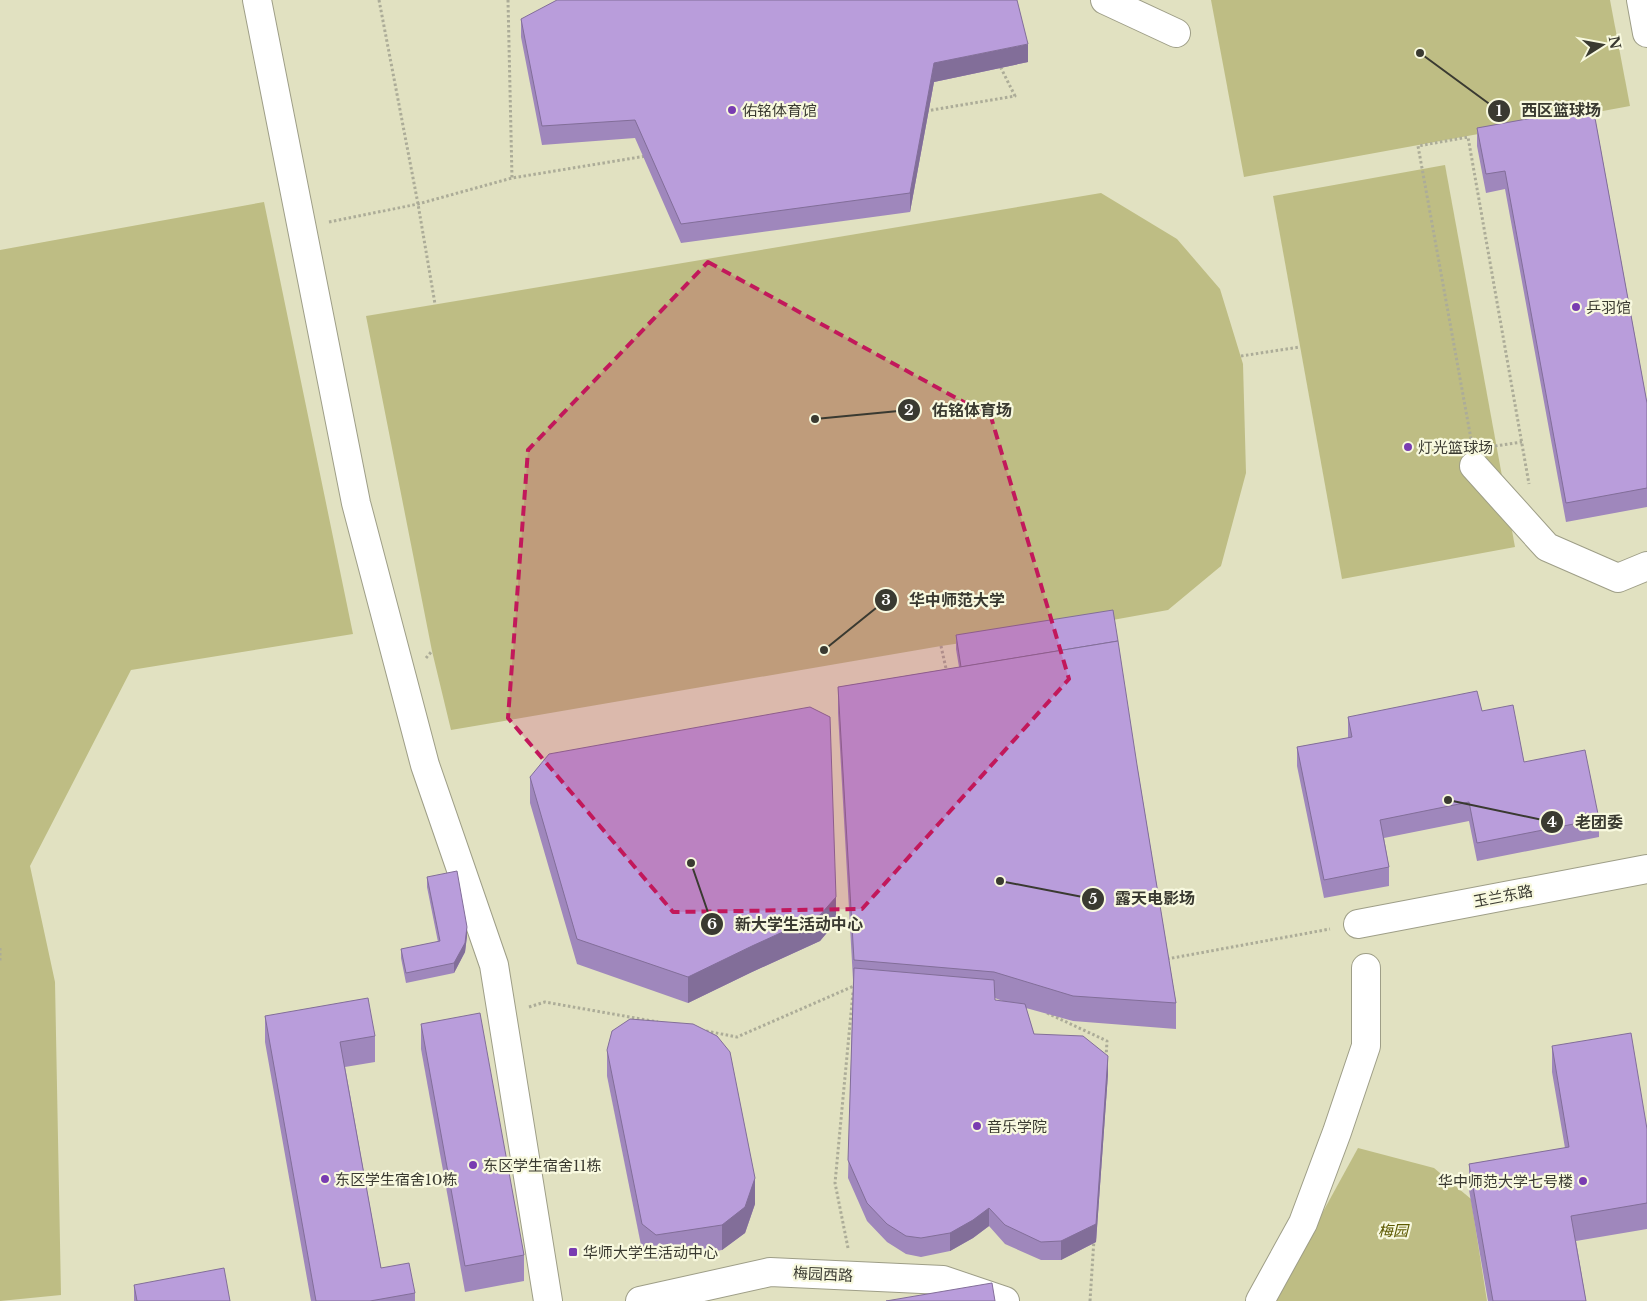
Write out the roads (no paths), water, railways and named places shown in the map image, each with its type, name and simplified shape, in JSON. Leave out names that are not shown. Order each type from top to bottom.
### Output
[{"type":"street","points":[[257,0],[356,503],[425,765],[494,965],[548,1301]]},
{"type":"street","points":[[1105,0],[1176,33]]},
{"type":"street","points":[[1641,0],[1647,33]]},
{"type":"street","points":[[1472,453],[1547,547],[1618,578],[1647,566]]},
{"type":"street","name":"玉兰东路","points":[[1358,924],[1647,869]]},
{"type":"street","points":[[1260,1301],[1303,1224],[1366,1046],[1366,968]]},
{"type":"street","name":"梅园西路","points":[[640,1301],[720,1292],[770,1272],[944,1280],[1005,1301]]},
{"type":"place","name":"西区篮球场","points":[[1420,53]]},
{"type":"place","name":"佑铭体育馆","points":[[732,110]]},
{"type":"place","name":"乒羽馆","points":[[1576,307]]},
{"type":"place","name":"佑铭体育场","points":[[815,419]]},
{"type":"place","name":"灯光篮球场","points":[[1408,447]]},
{"type":"place","name":"华中师范大学","points":[[824,650]]},
{"type":"place","name":"老团委","points":[[1448,800]]},
{"type":"place","name":"新大学生活动中心","points":[[691,863]]},
{"type":"place","name":"露天电影场","points":[[1000,881]]},
{"type":"place","name":"音乐学院","points":[[977,1126]]},
{"type":"place","name":"东区学生宿舍11栋","points":[[473,1165]]},
{"type":"place","name":"东区学生宿舍10栋","points":[[325,1179]]},
{"type":"place","name":"华中师范大学七号楼","points":[[1583,1181]]},
{"type":"place","name":"华师大学生活动中心","points":[[573,1252]]},
{"type":"park label","name":"梅园","points":[[1393,1230]]}]
